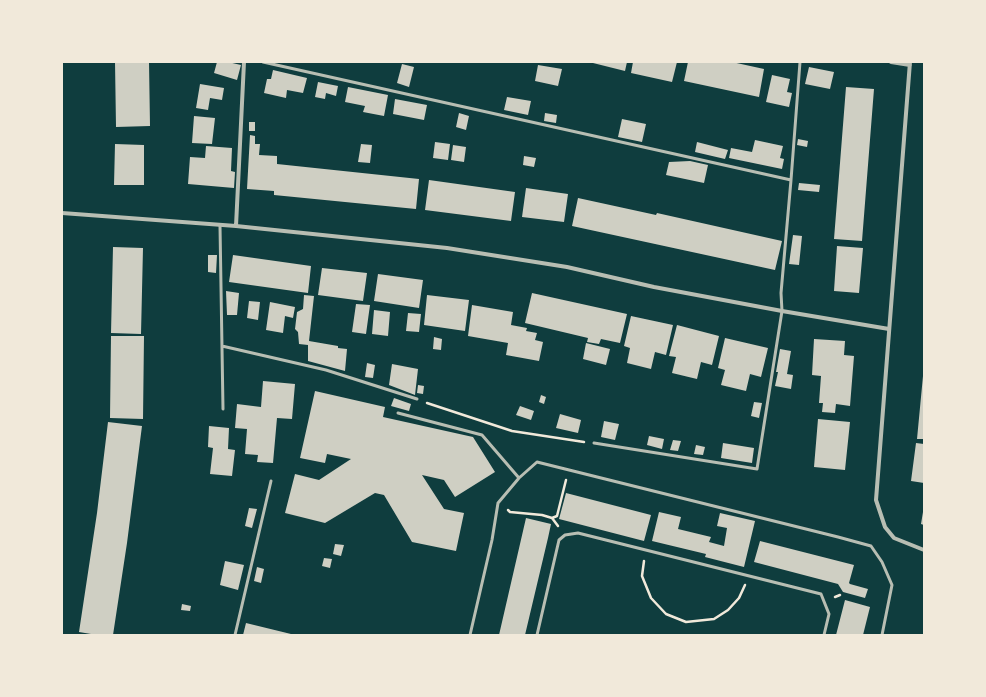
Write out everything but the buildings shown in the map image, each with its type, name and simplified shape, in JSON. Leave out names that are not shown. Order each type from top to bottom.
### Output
[{"type":"street","points":[[236,226],[244,62]]},
{"type":"street","points":[[892,62],[910,64],[888,329],[876,500],[886,527],[894,538],[924,550]]},
{"type":"street","points":[[62,213],[236,226],[462,250],[567,267],[654,287],[888,329]]},
{"type":"lane","points":[[263,62],[792,180]]},
{"type":"lane","points":[[594,443],[757,469],[782,311],[781,293],[792,180],[800,62]]},
{"type":"lane","points":[[220,226],[223,410]]},
{"type":"lane","points":[[222,346],[326,370],[417,399]]},
{"type":"lane","points":[[398,413],[482,435],[519,478]]},
{"type":"lane","points":[[470,635],[492,540],[498,503],[519,478],[537,462],[871,546],[882,562],[892,585],[882,635]]},
{"type":"lane","points":[[235,635],[271,481]]},
{"type":"lane","points":[[537,635],[559,540],[565,535],[578,533],[821,594],[829,614],[824,635]]},
{"type":"path","points":[[417,399],[512,431],[594,443]]},
{"type":"path","points":[[498,503],[510,512],[542,515],[552,518],[557,516],[569,470]]},
{"type":"path","points":[[644,561],[642,576],[651,598],[666,614],[686,622],[714,619],[728,610],[739,598],[744,589]]}]
